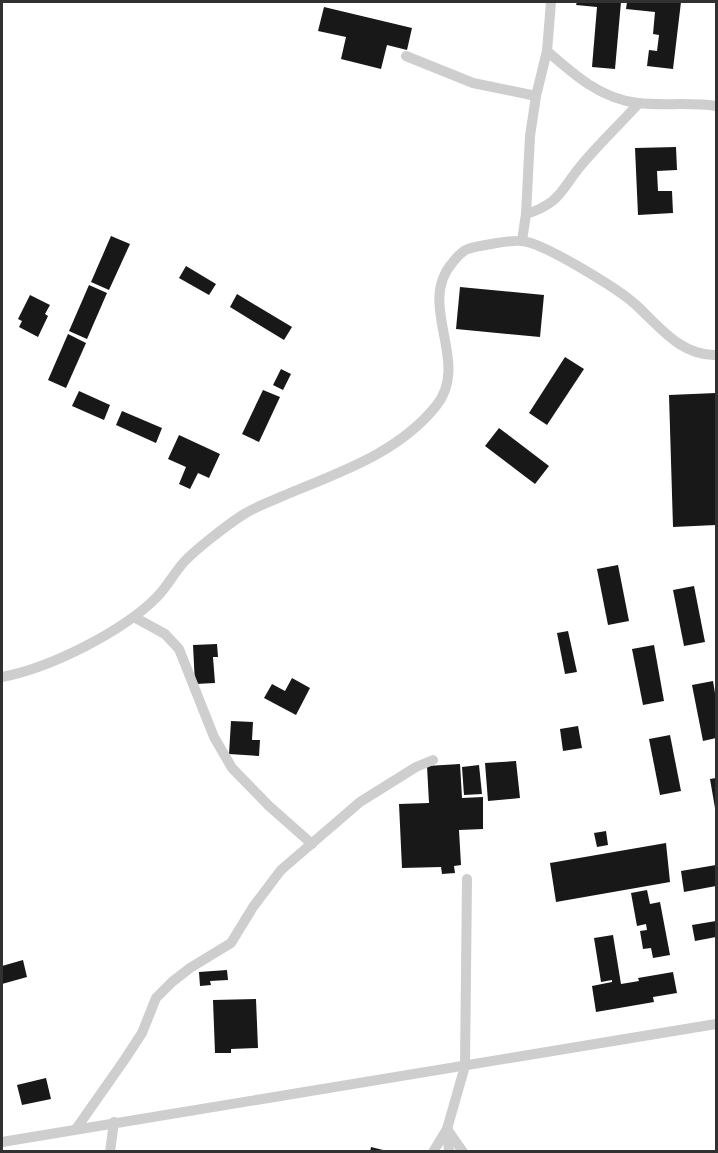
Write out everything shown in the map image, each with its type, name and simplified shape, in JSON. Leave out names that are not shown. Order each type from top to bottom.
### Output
[{"type":"lane","points":[[522,241],[526,214],[530,136],[536,96],[547,51],[551,2]]},
{"type":"lane","points":[[547,51],[579,79],[624,101],[717,106]]},
{"type":"lane","points":[[405,56],[473,83],[536,96]]},
{"type":"lane","points":[[526,214],[543,209],[556,199],[583,163],[639,103]]},
{"type":"lane","points":[[2,677],[21,674],[72,652],[134,617],[158,595],[184,562],[242,516],[383,453],[410,432],[437,405],[446,387],[450,368],[439,301],[441,279],[447,268],[466,249],[522,241],[539,246],[604,282],[634,303],[669,337],[689,350],[705,355],[717,355]]},
{"type":"lane","points":[[134,617],[165,634],[179,649],[214,737],[232,768],[269,806],[312,844]]},
{"type":"lane","points":[[76,1129],[141,1033],[156,998],[190,968],[231,944],[253,907],[281,870],[360,802],[416,767],[433,760]]},
{"type":"lane","points":[[433,1152],[447,1129],[465,1066],[466,879]]},
{"type":"lane","points":[[2,1142],[717,1024]]},
{"type":"lane","points":[[110,1152],[114,1122]]},
{"type":"lane","points":[[447,1129],[449,1152]]},
{"type":"lane","points":[[447,1129],[463,1152]]},
{"type":"building","points":[[577,2],[621,2],[615,69],[592,67],[597,7],[576,5]]},
{"type":"building","points":[[627,2],[681,2],[673,69],[647,66],[649,50],[657,51],[659,35],[653,34],[655,12],[626,9]]},
{"type":"building","points":[[324,7],[412,28],[407,50],[387,45],[381,69],[341,59],[346,37],[318,31]]},
{"type":"building","points":[[676,147],[677,170],[657,171],[658,191],[672,191],[673,213],[638,215],[635,148]]},
{"type":"building","points":[[111,236],[130,244],[109,290],[91,282]]},
{"type":"building","points":[[186,266],[216,284],[209,295],[179,278]]},
{"type":"building","points":[[89,285],[107,293],[87,339],[69,331]]},
{"type":"building","points":[[460,287],[544,295],[540,337],[456,329]]},
{"type":"building","points":[[237,294],[292,327],[284,340],[230,307]]},
{"type":"building","points":[[30,295],[50,305],[45,314],[48,316],[38,337],[19,327],[22,321],[18,319]]},
{"type":"building","points":[[68,334],[86,343],[66,388],[48,380]]},
{"type":"building","points":[[565,357],[584,369],[547,425],[529,413]]},
{"type":"building","points":[[281,369],[291,374],[283,390],[273,385]]},
{"type":"building","points":[[263,390],[280,397],[259,442],[242,434]]},
{"type":"building","points":[[79,391],[110,405],[104,420],[72,406]]},
{"type":"building","points":[[716,393],[716,525],[673,527],[669,395]]},
{"type":"building","points":[[122,411],[162,428],[156,443],[116,425]]},
{"type":"building","points":[[499,428],[549,466],[535,484],[485,446]]},
{"type":"building","points":[[179,435],[220,454],[209,478],[198,473],[190,489],[179,484],[186,467],[168,459]]},
{"type":"building","points":[[618,565],[629,621],[608,625],[597,569]]},
{"type":"building","points":[[694,586],[705,642],[684,646],[673,590]]},
{"type":"building","points":[[568,631],[577,672],[565,674],[557,633]]},
{"type":"building","points":[[217,644],[218,657],[213,657],[215,683],[195,684],[193,645]]},
{"type":"building","points":[[654,645],[664,701],[643,705],[632,649]]},
{"type":"building","points":[[292,678],[310,688],[296,715],[264,698],[272,684],[285,691]]},
{"type":"building","points":[[713,681],[716,699],[716,738],[703,741],[692,685]]},
{"type":"building","points":[[231,721],[253,722],[252,740],[260,740],[259,756],[229,754]]},
{"type":"building","points":[[578,726],[582,748],[563,751],[560,729]]},
{"type":"building","points":[[670,735],[681,791],[660,795],[649,739]]},
{"type":"building","points":[[516,761],[520,798],[488,801],[485,763]]},
{"type":"building","points":[[460,764],[462,798],[483,797],[483,829],[459,830],[461,865],[454,866],[455,873],[442,874],[441,867],[402,868],[399,804],[429,803],[427,766]]},
{"type":"building","points":[[479,765],[482,794],[464,795],[462,767]]},
{"type":"building","points":[[716,778],[716,808],[715,808],[710,779]]},
{"type":"building","points":[[606,831],[608,845],[597,847],[594,833]]},
{"type":"building","points":[[666,843],[670,882],[556,902],[550,863]]},
{"type":"building","points":[[716,865],[716,886],[684,892],[681,871]]},
{"type":"building","points":[[647,890],[650,904],[660,902],[670,955],[653,958],[651,948],[643,949],[640,931],[647,930],[646,924],[637,926],[631,893]]},
{"type":"building","points":[[716,921],[716,937],[695,941],[692,925]]},
{"type":"building","points":[[613,935],[621,984],[639,981],[638,978],[673,972],[677,993],[653,997],[654,1002],[596,1012],[592,986],[612,982],[612,980],[601,982],[594,938]]},
{"type":"building","points":[[23,960],[27,977],[2,984],[2,966]]},
{"type":"building","points":[[227,970],[228,980],[210,981],[211,985],[200,986],[199,972]]},
{"type":"building","points":[[256,999],[258,1048],[231,1049],[231,1053],[215,1053],[213,1000]]},
{"type":"building","points":[[46,1078],[51,1099],[22,1105],[17,1085]]},
{"type":"building","points":[[371,1147],[387,1151],[387,1152],[370,1152]]}]
